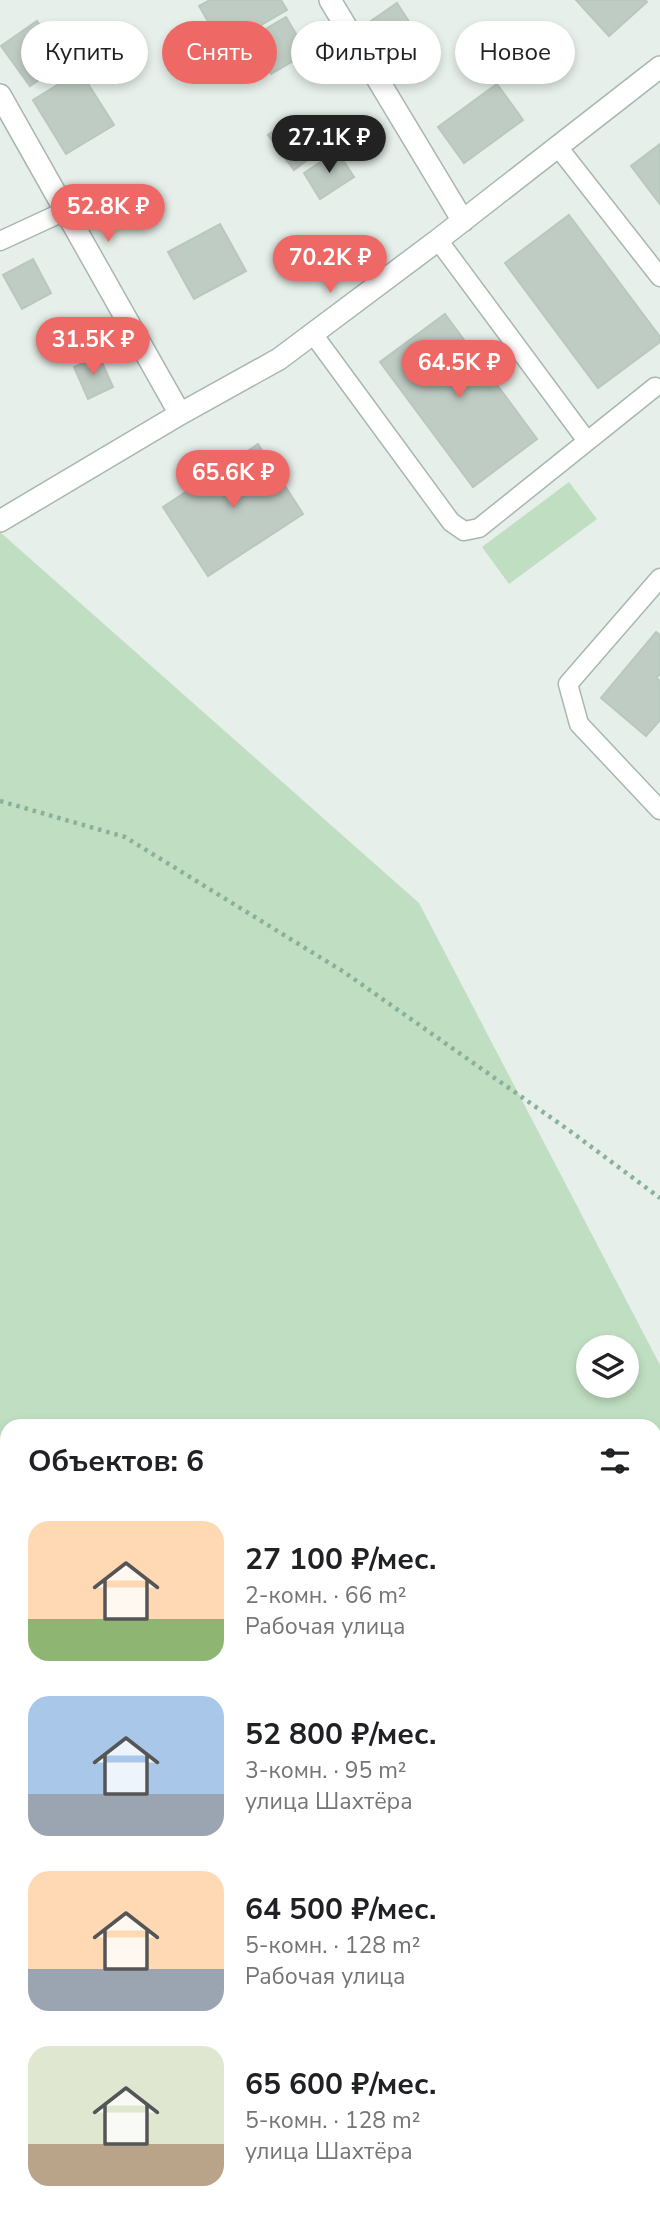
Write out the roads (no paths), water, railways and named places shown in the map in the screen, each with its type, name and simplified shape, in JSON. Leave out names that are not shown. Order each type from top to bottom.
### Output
[{"type":"street","points":[[330,0],[463,221]]},
{"type":"street","points":[[0,521],[180,414],[279,359],[463,221],[660,67]]},
{"type":"street","points":[[0,95],[180,414]]},
{"type":"lane","points":[[558,147],[660,277]]},
{"type":"lane","points":[[0,241],[65,211]]},
{"type":"lane","points":[[438,240],[587,441]]},
{"type":"lane","points":[[313,334],[451,522],[464,531],[479,528],[658,388]]},
{"type":"lane","points":[[660,578],[568,684],[579,724],[660,810]]}]
